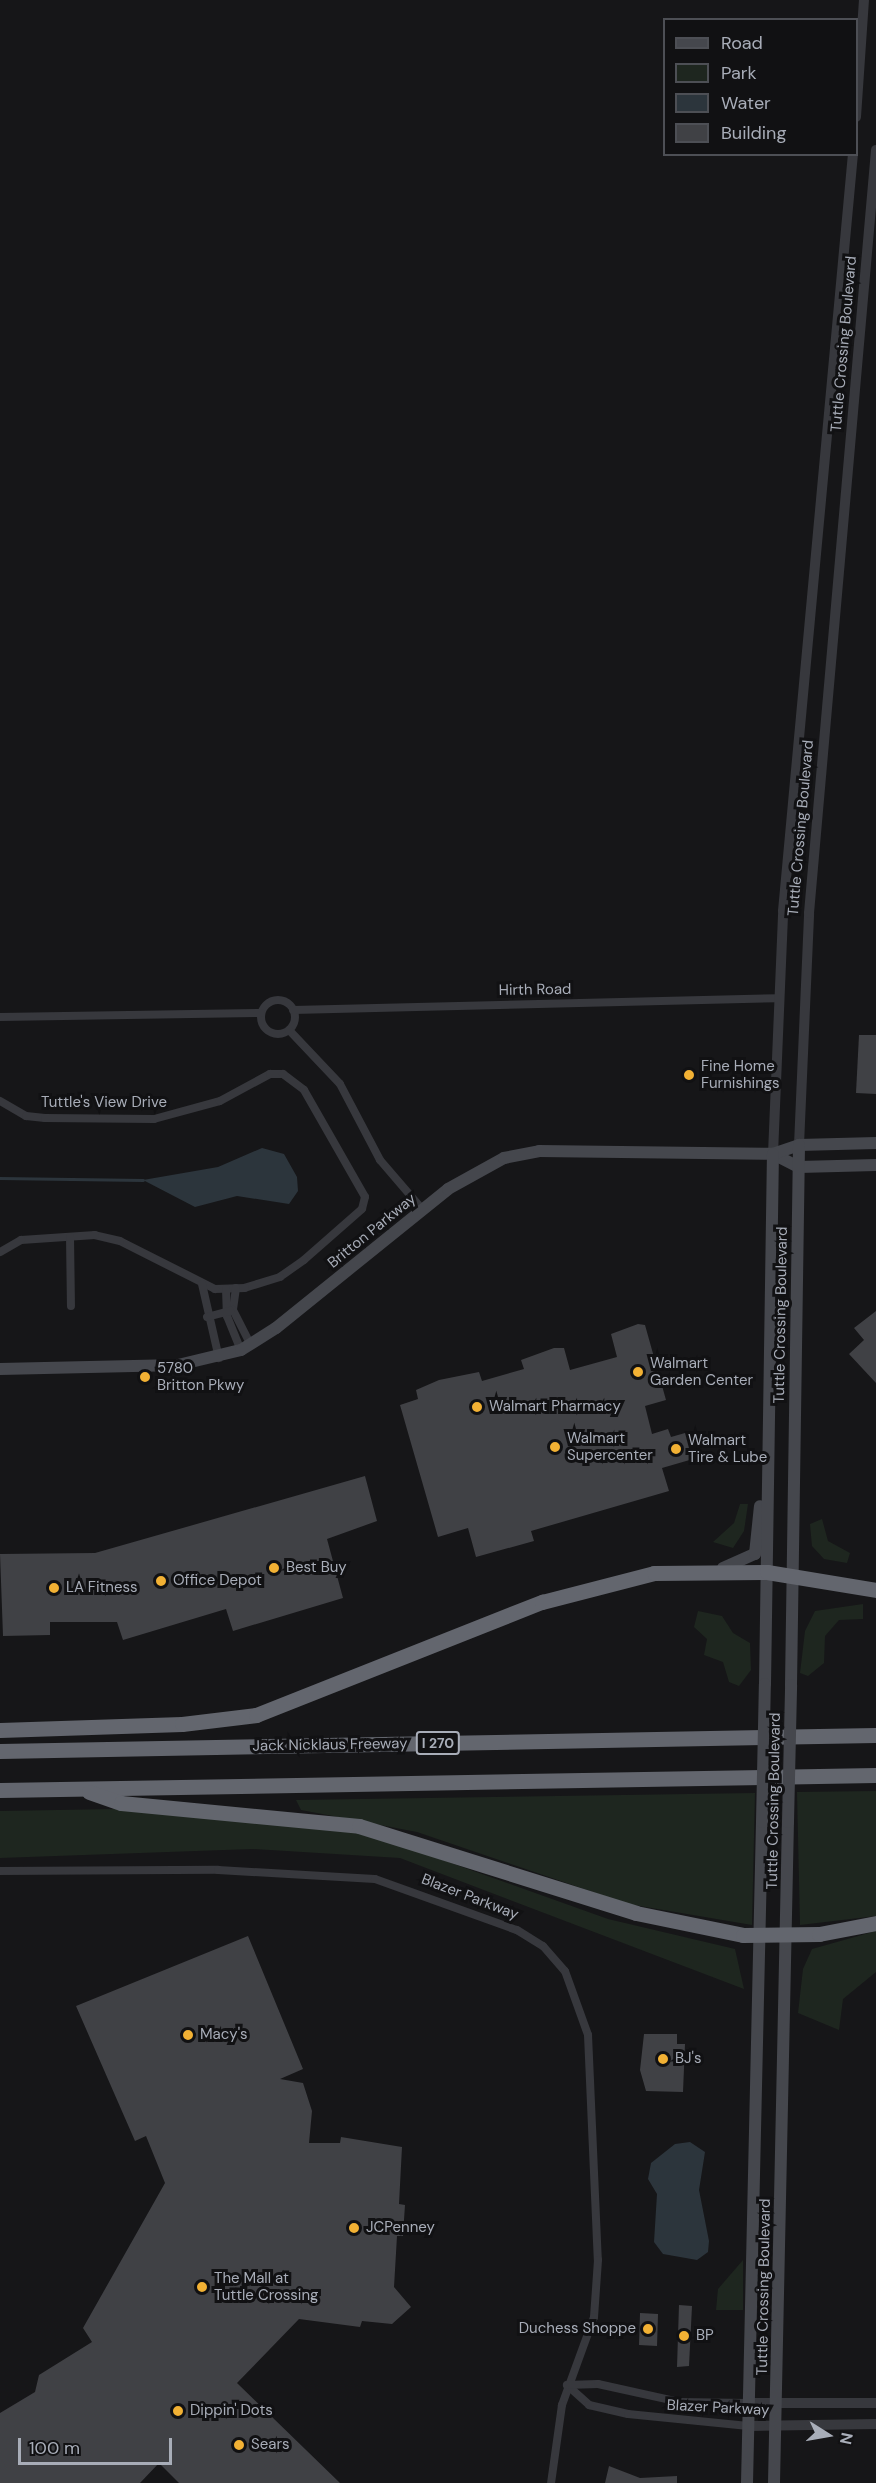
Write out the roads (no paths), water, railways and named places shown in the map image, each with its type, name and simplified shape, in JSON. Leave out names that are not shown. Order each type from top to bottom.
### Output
[{"type":"highway","points":[[0,1731],[182,1724],[256,1715],[594,1584],[654,1573],[715,1570],[767,1572],[876,1590]]},
{"type":"highway","name":"Jack Nicklaus Freeway","points":[[0,1751],[876,1736]]},
{"type":"highway","points":[[0,1790],[876,1775]]},
{"type":"highway","points":[[78,1789],[121,1803],[359,1826],[636,1913],[759,1936],[786,1936],[876,1923]]},
{"type":"main road","points":[[773,1154],[799,1145],[876,1143]]},
{"type":"main road","name":"Tuttle Crossing Boulevard","points":[[774,2483],[791,1685],[799,1145]]},
{"type":"main road","name":"Britton Parkway","points":[[0,1368],[178,1365],[219,1358],[245,1347],[474,1171],[525,1152],[773,1154]]},
{"type":"main road","points":[[773,1154],[799,1167],[876,1165]]},
{"type":"main road","name":"Tuttle Crossing Boulevard","points":[[747,2483],[765,1684],[773,1154]]},
{"type":"main road","points":[[715,1570],[744,1564],[755,1554],[761,1480],[768,1464]]},
{"type":"street","points":[[858,72],[864,0]]},
{"type":"street","name":"Tuttle Crossing Boulevard","points":[[799,1145],[809,913],[876,150]]},
{"type":"street","name":"Tuttle Crossing Boulevard","points":[[773,1154],[778,998],[853,156]]},
{"type":"street","name":"Hirth Road","points":[[293,1011],[778,998]]},
{"type":"street","points":[[0,1017],[261,1013],[275,1000],[293,1011],[289,1030]]},
{"type":"street","points":[[261,1013],[268,1031],[289,1030],[340,1084],[380,1160],[423,1210]]},
{"type":"street","name":"Tuttle's View Drive","points":[[0,1101],[26,1116],[154,1119],[220,1101],[270,1074],[296,1080],[361,1185],[362,1209],[280,1277],[236,1288],[202,1284],[120,1241],[70,1237],[21,1240],[0,1252]]},
{"type":"street","points":[[70,1237],[71,1306]]},
{"type":"street","points":[[202,1284],[207,1317],[219,1358]]},
{"type":"street","points":[[226,1288],[230,1311],[245,1347]]},
{"type":"street","points":[[230,1311],[236,1288]]},
{"type":"street","points":[[207,1317],[230,1311]]},
{"type":"street","name":"Blazer Parkway","points":[[0,1871],[218,1870],[375,1879],[517,1930],[543,1946],[565,1971],[588,2035],[598,2294],[567,2385],[551,2483]]},
{"type":"street","name":"Blazer Parkway","points":[[567,2385],[598,2384],[678,2402],[876,2403]]},
{"type":"street","name":"Blazer Parkway","points":[[567,2385],[589,2404],[628,2414],[748,2426],[876,2424]]},
{"type":"water","points":[[262,1148],[284,1154],[297,1177],[298,1191],[289,1204],[237,1196],[195,1207],[143,1180],[218,1167]]},
{"type":"water","points":[[690,2142],[705,2152],[699,2190],[709,2241],[708,2252],[697,2260],[663,2254],[654,2242],[657,2194],[648,2179],[651,2163],[675,2144]]},
{"type":"waterway","points":[[0,1178],[143,1180]]},
{"type":"place","name":"Fine Home Furnishings","points":[[689,1075]]},
{"type":"place","name":"Walmart Garden Center","points":[[638,1372]]},
{"type":"place","name":"5780 Britton Pkwy","points":[[145,1377]]},
{"type":"place","name":"Walmart Pharmacy","points":[[477,1407]]},
{"type":"place","name":"Walmart Supercenter","points":[[555,1447]]},
{"type":"place","name":"Walmart Tire & Lube","points":[[676,1449]]},
{"type":"place","name":"Best Buy","points":[[274,1568]]},
{"type":"place","name":"Office Depot","points":[[161,1581]]},
{"type":"place","name":"LA Fitness","points":[[54,1588]]},
{"type":"place","name":"Macy's","points":[[188,2035]]},
{"type":"place","name":"BJ's","points":[[663,2059]]},
{"type":"place","name":"JCPenney","points":[[354,2228]]},
{"type":"place","name":"The Mall at Tuttle Crossing","points":[[202,2287]]},
{"type":"place","name":"Duchess Shoppe","points":[[648,2329]]},
{"type":"place","name":"BP","points":[[684,2336]]},
{"type":"place","name":"Dippin' Dots","points":[[178,2411]]},
{"type":"place","name":"Sears","points":[[239,2445]]}]
